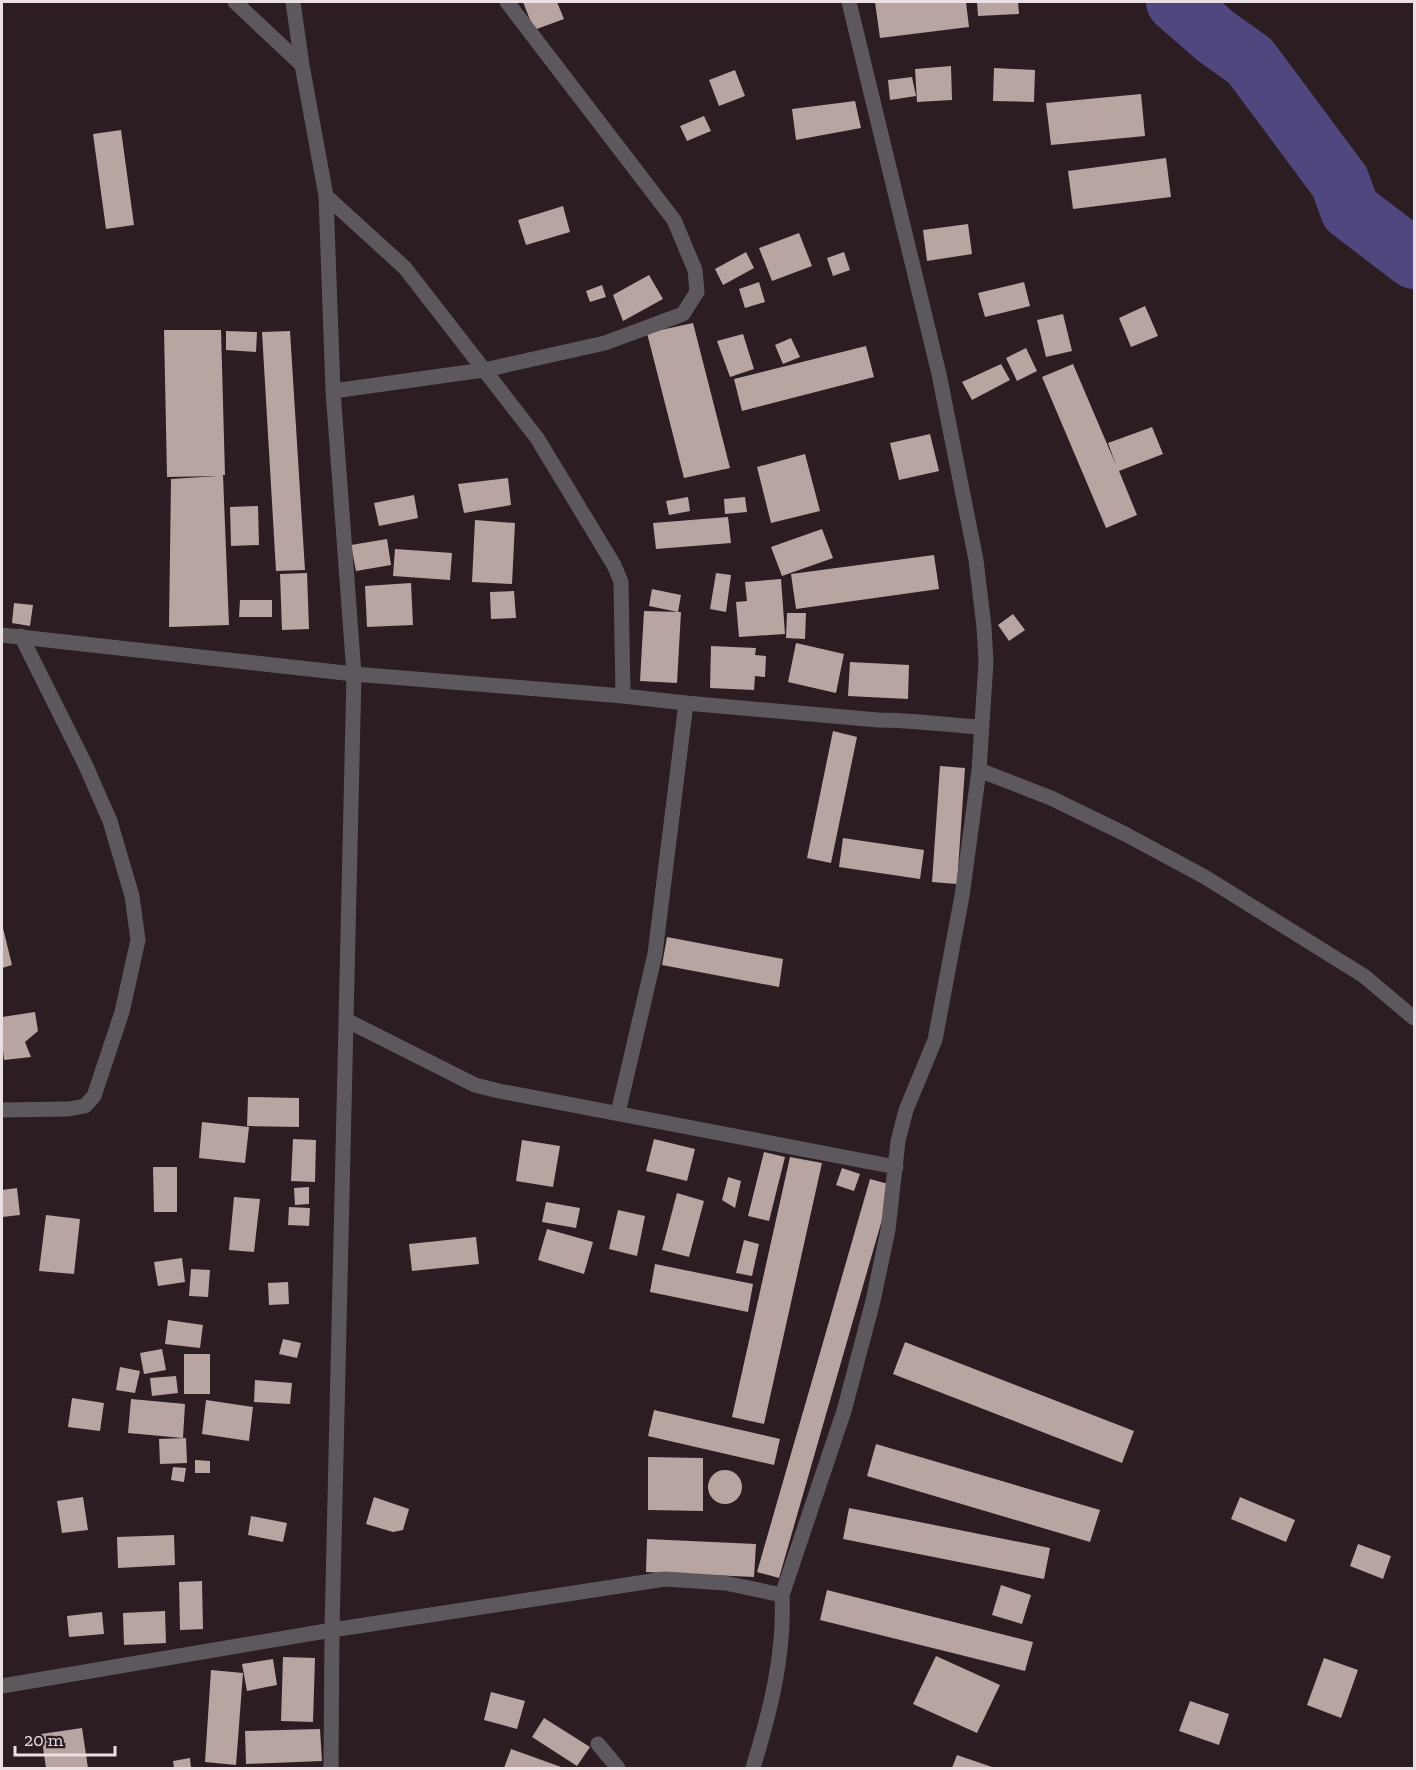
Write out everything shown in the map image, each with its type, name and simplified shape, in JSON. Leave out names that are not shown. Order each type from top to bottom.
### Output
[{"type":"street","points":[[235,2],[302,65]]},
{"type":"street","points":[[293,2],[326,196],[333,391],[354,674],[332,1630],[331,1768]]},
{"type":"street","points":[[333,391],[484,370],[605,343],[683,314],[697,292],[695,270],[674,220],[507,2]]},
{"type":"street","points":[[753,1768],[769,1715],[784,1626],[782,1595],[844,1411],[873,1301],[888,1230],[898,1141],[906,1110],[935,1040],[945,996],[962,896],[979,770],[986,662],[976,560],[939,374],[849,2]]},
{"type":"street","points":[[326,196],[405,268],[537,438],[614,566],[621,582],[623,696]]},
{"type":"street","points":[[2,634],[354,674],[980,727]]},
{"type":"street","points":[[2,1110],[69,1109],[85,1106],[94,1096],[122,1012],[138,940],[132,896],[110,821],[85,764],[21,636]]},
{"type":"street","points":[[618,1113],[655,954],[662,913],[686,703]]},
{"type":"street","points":[[979,770],[1051,798],[1205,877],[1364,976],[1414,1018]]},
{"type":"street","points":[[346,1020],[475,1085],[896,1167]]},
{"type":"street","points":[[2,1686],[332,1630],[665,1579],[725,1583],[782,1595]]},
{"type":"street","points":[[598,1744],[618,1768]]},
{"type":"building","points":[[523,2],[557,2],[564,19],[534,30]]},
{"type":"building","points":[[875,2],[966,2],[969,27],[880,38]]},
{"type":"building","points":[[977,2],[1018,2],[1019,14],[978,16]]},
{"type":"building","points":[[951,66],[952,100],[917,102],[915,69]]},
{"type":"building","points":[[994,68],[1035,70],[1034,102],[993,101]]},
{"type":"building","points":[[735,70],[745,96],[719,106],[709,80]]},
{"type":"building","points":[[912,77],[916,96],[890,100],[888,80]]},
{"type":"building","points":[[1141,94],[1145,136],[1051,145],[1046,103]]},
{"type":"building","points":[[855,101],[861,128],[796,140],[792,109]]},
{"type":"building","points":[[704,116],[711,131],[687,141],[680,126]]},
{"type":"building","points":[[121,130],[134,225],[106,229],[93,134]]},
{"type":"building","points":[[1166,158],[1171,197],[1073,209],[1068,171]]},
{"type":"building","points":[[563,206],[570,232],[526,245],[518,220]]},
{"type":"building","points":[[968,224],[972,254],[927,261],[923,230]]},
{"type":"building","points":[[799,233],[812,266],[772,281],[759,248]]},
{"type":"building","points":[[746,252],[754,268],[723,285],[715,269]]},
{"type":"building","points":[[844,252],[850,270],[833,276],[827,258]]},
{"type":"building","points":[[649,275],[663,299],[623,321],[613,295]]},
{"type":"building","points":[[759,282],[765,302],[745,308],[739,289]]},
{"type":"building","points":[[1024,282],[1030,306],[985,317],[978,293]]},
{"type":"building","points":[[602,285],[606,297],[590,302],[586,291]]},
{"type":"building","points":[[1145,306],[1158,336],[1131,347],[1119,318]]},
{"type":"building","points":[[1063,314],[1072,351],[1046,357],[1037,320]]},
{"type":"building","points":[[693,323],[730,468],[684,478],[647,333]]},
{"type":"building","points":[[164,330],[221,330],[225,475],[223,475],[229,625],[169,627],[171,479],[217,476],[167,477]]},
{"type":"building","points":[[226,331],[257,332],[256,352],[226,350]]},
{"type":"building","points":[[290,331],[305,570],[276,571],[262,332]]},
{"type":"building","points":[[743,334],[754,369],[730,377],[717,341]]},
{"type":"building","points":[[791,338],[800,357],[783,364],[775,345]]},
{"type":"building","points":[[866,346],[874,377],[742,411],[734,379]]},
{"type":"building","points":[[1026,348],[1037,371],[1017,381],[1006,358]]},
{"type":"building","points":[[1001,364],[1010,380],[972,400],[962,382]]},
{"type":"building","points":[[1073,364],[1116,465],[1108,443],[1152,427],[1163,454],[1119,471],[1137,515],[1106,528],[1042,377]]},
{"type":"building","points":[[930,434],[939,471],[899,480],[890,443]]},
{"type":"building","points":[[805,454],[820,511],[771,523],[757,467]]},
{"type":"building","points":[[508,478],[511,505],[464,513],[458,484]]},
{"type":"building","points":[[414,495],[418,518],[379,526],[374,503]]},
{"type":"building","points":[[688,497],[690,511],[669,515],[666,501]]},
{"type":"building","points":[[745,497],[747,512],[725,514],[724,499]]},
{"type":"building","points":[[258,506],[259,545],[231,546],[230,507]]},
{"type":"building","points":[[728,517],[731,543],[656,549],[653,523]]},
{"type":"building","points":[[475,520],[515,523],[512,584],[472,582]]},
{"type":"building","points":[[822,529],[833,558],[782,576],[771,547]]},
{"type":"building","points":[[387,539],[391,565],[356,571],[351,545]]},
{"type":"building","points":[[395,549],[452,553],[450,580],[393,576]]},
{"type":"building","points":[[934,555],[939,589],[796,609],[791,574]]},
{"type":"building","points":[[307,573],[309,629],[282,630],[280,574]]},
{"type":"building","points":[[716,573],[731,575],[726,612],[710,609]]},
{"type":"building","points":[[781,579],[785,634],[739,637],[736,602],[747,601],[745,582]]},
{"type":"building","points":[[411,583],[413,625],[367,627],[365,586]]},
{"type":"building","points":[[652,589],[681,595],[678,612],[649,606]]},
{"type":"building","points":[[514,591],[516,618],[491,619],[490,592]]},
{"type":"building","points":[[240,600],[272,600],[272,617],[239,617]]},
{"type":"building","points":[[14,603],[33,605],[30,626],[12,623]]},
{"type":"building","points":[[644,611],[681,612],[677,683],[640,681]]},
{"type":"building","points":[[787,613],[806,613],[805,639],[786,638]]},
{"type":"building","points":[[1013,614],[1025,630],[1009,641],[998,625]]},
{"type":"building","points":[[796,643],[844,654],[836,693],[788,682]]},
{"type":"building","points":[[711,646],[756,648],[755,655],[766,656],[765,677],[755,676],[754,690],[710,688]]},
{"type":"building","points":[[850,662],[909,665],[908,699],[848,696]]},
{"type":"building","points":[[833,731],[857,737],[831,863],[807,858]]},
{"type":"building","points":[[940,766],[965,768],[957,884],[932,882]]},
{"type":"building","points":[[843,838],[924,850],[920,879],[839,867]]},
{"type":"building","points":[[2,924],[12,965],[2,968]]},
{"type":"building","points":[[667,937],[783,959],[779,987],[662,965]]},
{"type":"building","points":[[35,1012],[38,1031],[25,1042],[31,1057],[4,1060],[2,1017]]},
{"type":"building","points":[[248,1097],[299,1098],[299,1127],[247,1126]]},
{"type":"building","points":[[202,1122],[249,1127],[245,1163],[199,1158]]},
{"type":"building","points":[[293,1139],[316,1140],[315,1182],[291,1181]]},
{"type":"building","points":[[654,1139],[695,1149],[687,1181],[646,1171]]},
{"type":"building","points":[[522,1140],[560,1146],[553,1187],[516,1181]]},
{"type":"building","points":[[764,1152],[785,1157],[769,1221],[748,1216]]},
{"type":"building","points":[[790,1157],[822,1163],[764,1424],[732,1417]]},
{"type":"building","points":[[153,1167],[177,1167],[177,1212],[154,1212]]},
{"type":"building","points":[[842,1168],[860,1174],[854,1191],[836,1185]]},
{"type":"building","points":[[728,1177],[741,1181],[735,1208],[722,1200]]},
{"type":"building","points":[[870,1179],[892,1185],[779,1578],[757,1572]]},
{"type":"building","points":[[309,1187],[309,1204],[295,1205],[294,1188]]},
{"type":"building","points":[[17,1188],[20,1215],[2,1217],[2,1190]]},
{"type":"building","points":[[677,1193],[704,1201],[689,1257],[662,1250]]},
{"type":"building","points":[[234,1197],[260,1199],[254,1252],[229,1250]]},
{"type":"building","points":[[546,1202],[580,1208],[576,1228],[542,1222]]},
{"type":"building","points":[[289,1207],[310,1208],[309,1226],[288,1225]]},
{"type":"building","points":[[618,1210],[645,1216],[637,1256],[609,1249]]},
{"type":"building","points":[[46,1215],[80,1219],[74,1274],[39,1271]]},
{"type":"building","points":[[547,1229],[593,1242],[584,1274],[538,1260]]},
{"type":"building","points":[[476,1237],[479,1264],[412,1271],[409,1244]]},
{"type":"building","points":[[744,1240],[759,1244],[752,1276],[736,1273]]},
{"type":"building","points":[[182,1258],[185,1282],[158,1286],[154,1262]]},
{"type":"building","points":[[655,1264],[753,1284],[748,1312],[650,1292]]},
{"type":"building","points":[[191,1269],[210,1270],[208,1297],[189,1296]]},
{"type":"building","points":[[288,1282],[289,1304],[269,1305],[268,1283]]},
{"type":"building","points":[[168,1320],[203,1325],[200,1348],[165,1344]]},
{"type":"building","points":[[283,1339],[301,1343],[297,1358],[279,1354]]},
{"type":"building","points":[[905,1342],[1134,1431],[1122,1463],[893,1374]]},
{"type":"building","points":[[162,1349],[166,1370],[144,1374],[140,1353]]},
{"type":"building","points":[[184,1354],[210,1354],[210,1394],[184,1394]]},
{"type":"building","points":[[120,1367],[140,1371],[135,1393],[116,1390]]},
{"type":"building","points":[[176,1376],[178,1393],[152,1396],[150,1378]]},
{"type":"building","points":[[255,1380],[292,1383],[290,1404],[254,1402]]},
{"type":"building","points":[[72,1398],[104,1403],[100,1431],[68,1427]]},
{"type":"building","points":[[131,1399],[185,1404],[183,1438],[128,1433]]},
{"type":"building","points":[[206,1400],[253,1407],[249,1441],[202,1434]]},
{"type":"building","points":[[654,1410],[780,1439],[774,1465],[648,1436]]},
{"type":"building","points":[[186,1438],[187,1463],[160,1464],[159,1439]]},
{"type":"building","points":[[876,1444],[1100,1510],[1090,1542],[867,1476]]},
{"type":"building","points":[[648,1457],[703,1458],[703,1511],[648,1510]]},
{"type":"building","points":[[195,1460],[210,1461],[210,1473],[195,1473]]},
{"type":"building","points":[[173,1467],[186,1468],[184,1482],[171,1480]]},
{"type":"building","points":[[725,1470],[737,1475],[742,1487],[737,1499],[725,1504],[713,1499],[708,1487],[713,1475]]},
{"type":"building","points":[[83,1497],[88,1530],[62,1533],[57,1501]]},
{"type":"building","points":[[374,1497],[409,1509],[403,1530],[393,1532],[366,1524]]},
{"type":"building","points":[[1240,1497],[1295,1520],[1286,1542],[1231,1519]]},
{"type":"building","points":[[849,1508],[1050,1548],[1044,1579],[843,1539]]},
{"type":"building","points":[[251,1516],[287,1523],[283,1542],[248,1535]]},
{"type":"building","points":[[174,1535],[175,1565],[118,1568],[117,1537]]},
{"type":"building","points":[[647,1539],[756,1544],[754,1577],[646,1572]]},
{"type":"building","points":[[1358,1544],[1391,1556],[1383,1579],[1350,1566]]},
{"type":"building","points":[[202,1581],[203,1629],[180,1630],[179,1582]]},
{"type":"building","points":[[1001,1585],[1031,1595],[1022,1624],[992,1615]]},
{"type":"building","points":[[827,1590],[1033,1642],[1025,1671],[820,1620]]},
{"type":"building","points":[[165,1611],[166,1643],[124,1645],[123,1613]]},
{"type":"building","points":[[102,1612],[104,1634],[69,1637],[67,1616]]},
{"type":"building","points":[[936,1656],[1000,1685],[977,1733],[913,1704]]},
{"type":"building","points":[[283,1657],[315,1658],[313,1722],[281,1721]]},
{"type":"building","points":[[1324,1658],[1358,1670],[1341,1718],[1307,1705]]},
{"type":"building","points":[[273,1659],[277,1685],[247,1691],[242,1664]]},
{"type":"building","points":[[211,1670],[243,1673],[236,1765],[205,1762]]},
{"type":"building","points":[[491,1692],[525,1701],[517,1729],[484,1720]]},
{"type":"building","points":[[1190,1701],[1229,1714],[1219,1745],[1179,1731]]},
{"type":"building","points":[[544,1718],[590,1747],[577,1766],[532,1737]]},
{"type":"building","points":[[82,1728],[88,1768],[46,1768],[41,1734]]},
{"type":"building","points":[[320,1729],[322,1761],[246,1764],[245,1731]]},
{"type":"building","points":[[511,1749],[564,1768],[504,1768]]},
{"type":"building","points":[[957,1755],[995,1768],[952,1768]]},
{"type":"building","points":[[190,1758],[191,1768],[174,1768],[173,1761]]},
{"type":"waterway","points":[[1176,2],[1215,36],[1250,61],[1340,182],[1350,210],[1414,259]]}]
